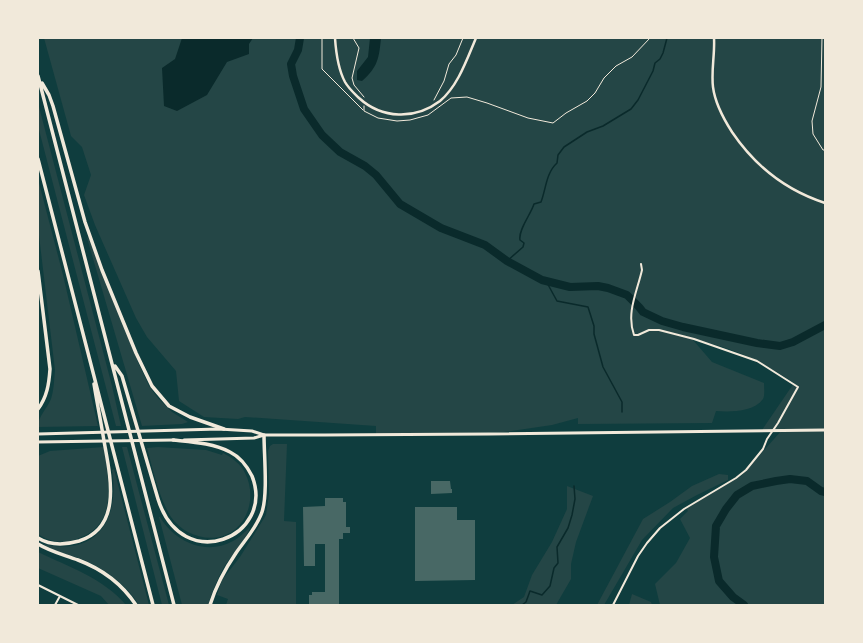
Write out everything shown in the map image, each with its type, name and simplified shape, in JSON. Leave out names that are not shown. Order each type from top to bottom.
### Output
[{"type":"highway","points":[[38,77],[113,362],[174,605]]},
{"type":"highway","points":[[38,77],[49,95],[53,106],[85,222],[102,270],[136,353],[152,386],[169,406],[190,418],[224,430]]},
{"type":"highway","points":[[38,159],[153,605]]},
{"type":"highway","points":[[38,271],[50,369],[47,394],[38,409]]},
{"type":"highway","points":[[38,538],[49,543],[62,545],[81,540],[94,532],[101,525],[109,507],[111,498],[109,471],[90,359]]},
{"type":"highway","points":[[113,362],[122,376],[159,505],[165,517],[178,532],[195,541],[217,542],[236,534],[247,521],[254,503],[254,486],[250,472],[245,464],[230,452],[217,447],[174,440]]},
{"type":"highway","points":[[210,605],[219,581],[252,532],[262,511],[264,498],[264,435]]},
{"type":"highway","points":[[38,544],[58,554],[88,564],[97,569],[116,581],[126,591],[136,605]]},
{"type":"main road","points":[[38,434],[224,430],[252,431],[264,435]]},
{"type":"main road","points":[[38,442],[254,438],[264,435],[433,435],[825,430]]},
{"type":"street","points":[[335,38],[341,72],[350,90],[371,108],[380,112],[399,115],[426,110],[440,101],[456,81],[476,38]]},
{"type":"street","points":[[714,38],[713,88],[723,118],[739,141],[760,166],[794,191],[825,203]]},
{"type":"street","points":[[613,605],[638,556],[653,536],[671,518],[736,478],[746,470],[763,450],[767,439],[798,387],[758,361],[694,339],[659,330],[649,330],[638,335],[634,335],[631,315],[632,305],[642,270],[641,264]]},
{"type":"street","points":[[38,586],[78,605]]},
{"type":"street","points":[[55,605],[60,596]]},
{"type":"path","points":[[322,38],[322,69],[364,110]]},
{"type":"path","points":[[353,38],[359,48],[353,69],[352,82],[366,99]]},
{"type":"path","points":[[434,101],[444,81],[449,64],[456,55],[464,38]]},
{"type":"path","points":[[451,98],[467,98],[487,103],[528,118],[553,123],[566,113],[588,101],[604,78],[616,66],[632,58],[650,38]]},
{"type":"path","points":[[822,38],[821,87],[812,121],[813,134],[823,150],[825,150]]},
{"type":"shaded area","points":[[44,38],[825,38],[825,605],[660,605],[655,584],[676,563],[690,538],[680,519],[688,511],[686,508],[741,476],[782,430],[762,430],[794,383],[770,368],[746,356],[720,346],[693,340],[712,362],[764,383],[764,396],[759,403],[748,409],[716,411],[712,423],[578,424],[578,418],[552,425],[504,432],[376,435],[376,426],[245,417],[238,419],[204,417],[179,401],[176,371],[147,337],[136,318],[95,225],[84,195],[91,175],[82,147],[71,136]]},
{"type":"shaded area","points":[[182,38],[253,38],[249,44],[249,54],[227,62],[207,95],[177,111],[164,106],[162,68],[175,59]]},
{"type":"shaded area","points":[[370,38],[381,38],[377,62],[375,67],[362,81],[357,80],[357,71],[368,57]]},
{"type":"shaded area","points":[[38,103],[112,386],[121,426],[116,426],[38,126]]},
{"type":"shaded area","points":[[38,179],[63,275],[98,426],[38,427],[41,416],[51,399],[55,370],[38,227]]},
{"type":"shaded area","points":[[89,237],[137,360],[149,386],[157,397],[172,412],[188,422],[182,424],[142,426],[87,238]]},
{"type":"shaded area","points":[[273,444],[287,444],[284,521],[296,522],[296,605],[226,605],[228,599],[217,595],[222,580],[240,557],[266,515],[269,494],[268,451],[270,446]]},
{"type":"shaded area","points":[[104,447],[108,494],[104,517],[87,535],[72,541],[62,542],[42,537],[38,534],[38,456],[50,451]]},
{"type":"shaded area","points":[[122,447],[127,447],[169,605],[162,605]]},
{"type":"shaded area","points":[[158,447],[206,450],[222,455],[223,453],[238,464],[248,480],[250,488],[250,504],[244,519],[239,526],[225,535],[208,538],[191,533],[177,524],[171,517],[163,501],[147,448]]},
{"type":"shaded area","points":[[114,469],[149,605],[139,605],[122,584],[100,568],[43,544],[62,547],[78,545],[91,539],[101,530],[108,518],[112,504],[114,488],[112,470]]},
{"type":"shaded area","points":[[719,474],[728,475],[728,480],[673,508],[642,540],[604,605],[597,605],[643,519],[692,486]]},
{"type":"shaded area","points":[[567,486],[593,496],[576,542],[571,564],[571,579],[556,605],[512,605],[524,597],[532,575],[552,542],[567,509]]},
{"type":"shaded area","points":[[159,517],[166,526],[183,540],[202,547],[223,545],[233,541],[250,527],[242,542],[221,572],[208,605],[182,605]]},
{"type":"shaded area","points":[[38,552],[96,580],[107,587],[126,605],[109,605],[101,596],[38,568]]},
{"type":"shaded area","points":[[632,594],[651,602],[652,605],[629,605]]},
{"type":"building","points":[[431,481],[450,481],[452,493],[431,494]]},
{"type":"building","points":[[325,498],[343,498],[343,502],[346,502],[346,527],[350,527],[350,533],[343,533],[343,539],[339,539],[339,604],[309,604],[309,595],[312,595],[312,592],[325,592],[325,544],[315,544],[315,566],[304,566],[303,507],[325,506]]},
{"type":"building","points":[[415,507],[457,507],[457,520],[475,520],[475,580],[415,581]]},
{"type":"waterway","points":[[300,38],[298,50],[291,64],[293,76],[304,109],[322,135],[340,152],[365,166],[376,175],[400,204],[441,228],[485,245],[507,261],[542,280],[570,287],[598,286],[608,288],[627,295],[643,312],[662,321],[683,327],[757,343],[780,346],[793,342],[825,325]]},
{"type":"waterway","points":[[507,261],[523,247],[524,243],[520,240],[521,232],[534,204],[541,202],[548,176],[557,163],[558,155],[564,147],[587,132],[603,126],[631,109],[638,100],[653,71],[655,63],[660,59],[667,38]]},
{"type":"waterway","points":[[546,281],[557,301],[588,307],[594,326],[594,334],[603,367],[622,402],[622,412]]},
{"type":"waterway","points":[[744,605],[733,597],[719,581],[714,557],[716,526],[726,509],[737,495],[752,486],[776,481],[790,479],[807,481],[821,491],[825,492]]},
{"type":"waterway","points":[[522,605],[526,602],[530,591],[542,595],[550,586],[554,568],[558,563],[557,547],[568,528],[572,515],[575,499],[574,486]]}]
